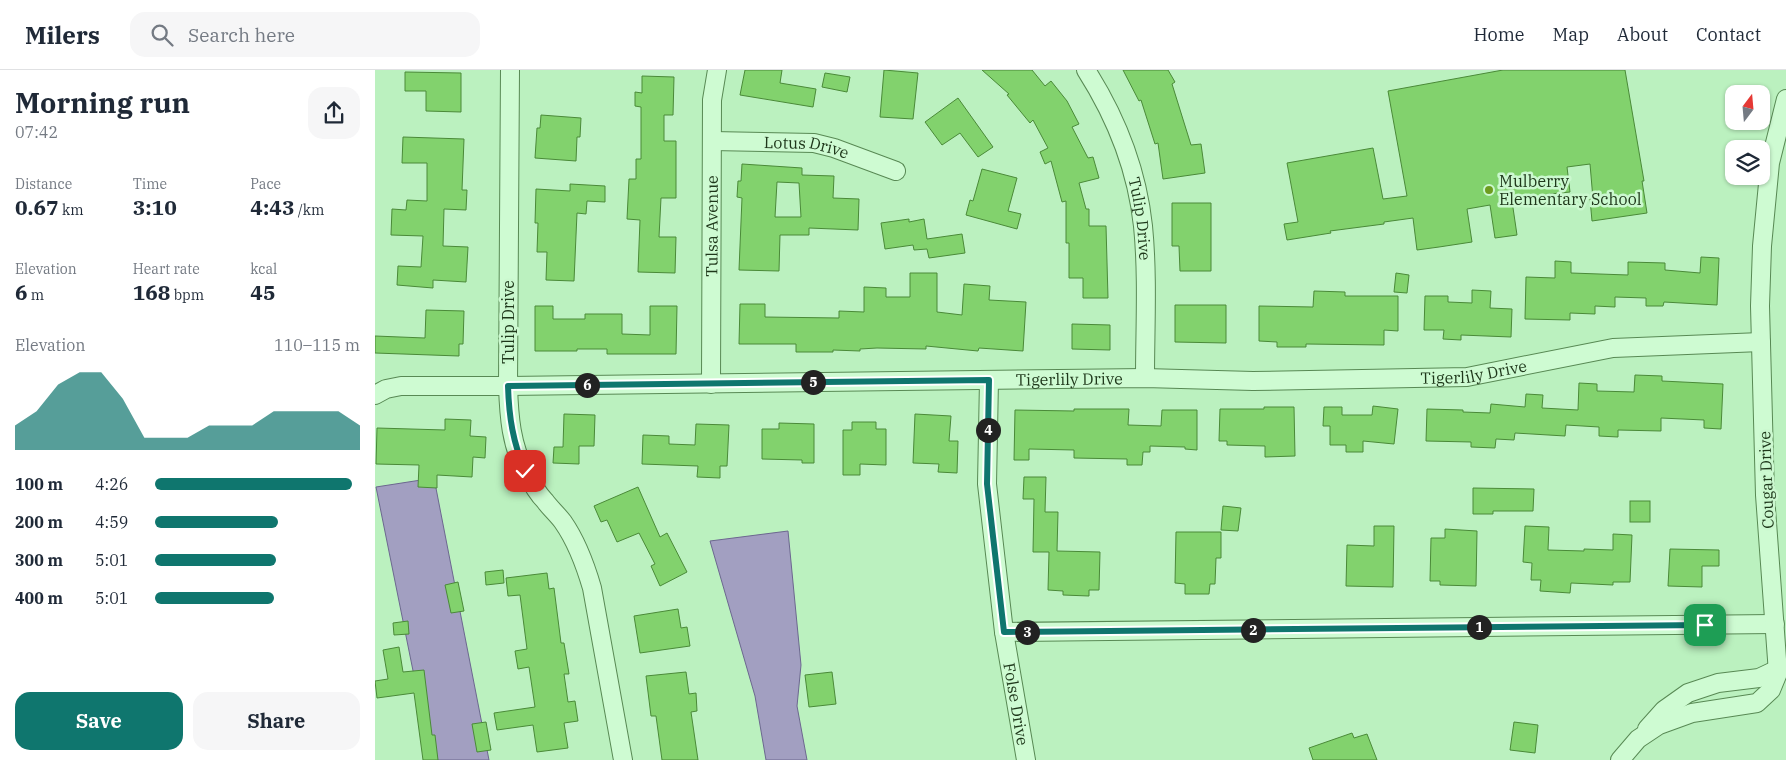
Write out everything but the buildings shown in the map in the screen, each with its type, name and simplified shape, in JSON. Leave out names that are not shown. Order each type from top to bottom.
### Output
[{"type":"street","name":"Tulip Drive","points":[[509,70],[508,386],[511,428],[525,471],[538,493],[570,533],[585,562],[592,588],[623,760]]},
{"type":"street","name":"Tulsa Avenue","points":[[711,384],[712,141],[713,100],[717,70]]},
{"type":"street","name":"Tulip Drive","points":[[1085,70],[1099,91],[1115,122],[1128,156],[1137,190],[1143,225],[1145,261],[1145,378]]},
{"type":"street","name":"Cougar Drive","points":[[1621,760],[1639,739],[1659,725],[1692,713],[1757,703],[1779,690],[1765,495],[1761,342],[1762,246],[1770,163],[1786,99]]},
{"type":"street","name":"Lotus Drive","points":[[712,141],[814,143],[834,148],[896,171]]},
{"type":"street","name":"Tigerlily Drive","points":[[375,395],[386,389],[401,386],[1145,378],[1253,380],[1467,377],[1613,348],[1761,342]]},
{"type":"street","name":"Folse Drive","points":[[989,380],[987,484],[1004,632],[1026,760]]},
{"type":"street","points":[[1004,632],[1775,624]]},
{"type":"street","points":[[1639,739],[1664,710],[1688,692],[1718,683],[1759,678],[1778,669]]},
{"type":"shaded area","points":[[434,478],[489,760],[431,760],[376,487]]},
{"type":"shaded area","points":[[788,531],[801,665],[797,706],[807,760],[766,760],[755,696],[710,541]]},
{"type":"place","name":"Mulberry Elementary School","points":[[1489,190]]},
{"type":"route","points":[[525,471],[511,428],[508,386],[989,380],[987,484],[1004,632],[1705,625]]}]
